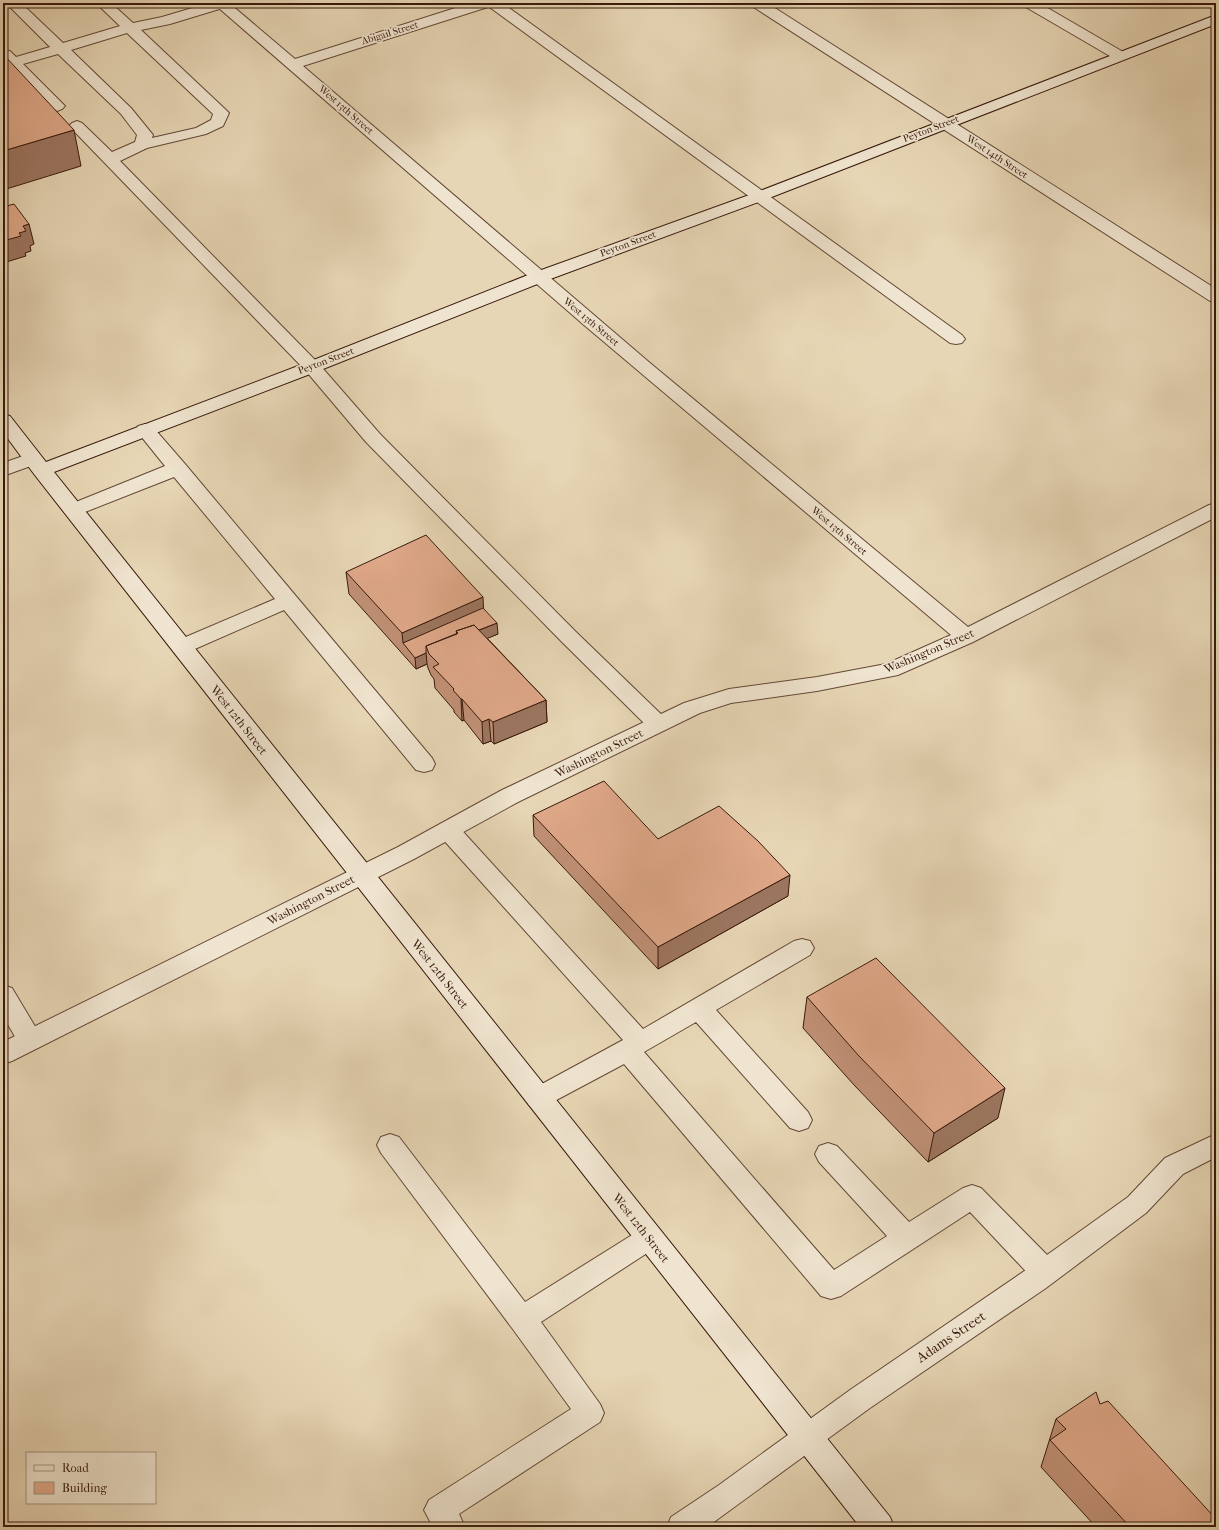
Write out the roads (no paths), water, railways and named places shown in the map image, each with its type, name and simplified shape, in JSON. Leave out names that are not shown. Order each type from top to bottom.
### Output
[{"type":"street","points":[[13,3],[126,111],[145,136],[142,145]]},
{"type":"street","points":[[103,3],[221,113],[218,123],[201,131],[142,145],[110,158]]},
{"type":"street","name":"Abigail Street","points":[[293,64],[486,3]]},
{"type":"street","points":[[493,3],[758,197],[956,339]]},
{"type":"street","name":"West 14th Street","points":[[757,3],[1216,297]]},
{"type":"street","points":[[1029,3],[1120,56]]},
{"type":"street","points":[[14,62],[130,28],[164,21],[221,4]]},
{"type":"street","name":"West 13th Street","points":[[221,4],[827,522],[966,637]]},
{"type":"street","name":"Peyton Street","points":[[3,470],[36,464],[145,430],[312,367],[539,277],[758,197],[1216,19]]},
{"type":"street","points":[[3,52],[57,106]]},
{"type":"street","points":[[77,126],[110,158],[312,367],[379,444],[568,636],[658,724]]},
{"type":"street","name":"West 12th Street","points":[[3,420],[36,464],[879,1527]]},
{"type":"street","points":[[145,430],[424,764]]},
{"type":"street","points":[[73,510],[178,468]]},
{"type":"street","name":"Washington Street","points":[[3,1054],[362,875],[510,796],[692,708],[729,696],[817,684],[891,670],[966,637],[1216,509]]},
{"type":"street","points":[[181,647],[288,601]]},
{"type":"street","points":[[448,830],[633,1046],[831,1287],[972,1196],[1045,1272]]},
{"type":"street","points":[[538,1098],[633,1046],[802,948]]},
{"type":"street","points":[[3,995],[30,1040]]},
{"type":"street","points":[[699,1008],[799,1120]]},
{"type":"street","points":[[390,1145],[522,1319],[590,1413],[439,1510],[450,1527]]},
{"type":"street","name":"Adams Street","points":[[684,1527],[860,1399],[1045,1272],[1137,1205],[1174,1166],[1216,1145]]},
{"type":"street","points":[[828,1154],[907,1239]]},
{"type":"street","points":[[522,1319],[649,1238]]}]
